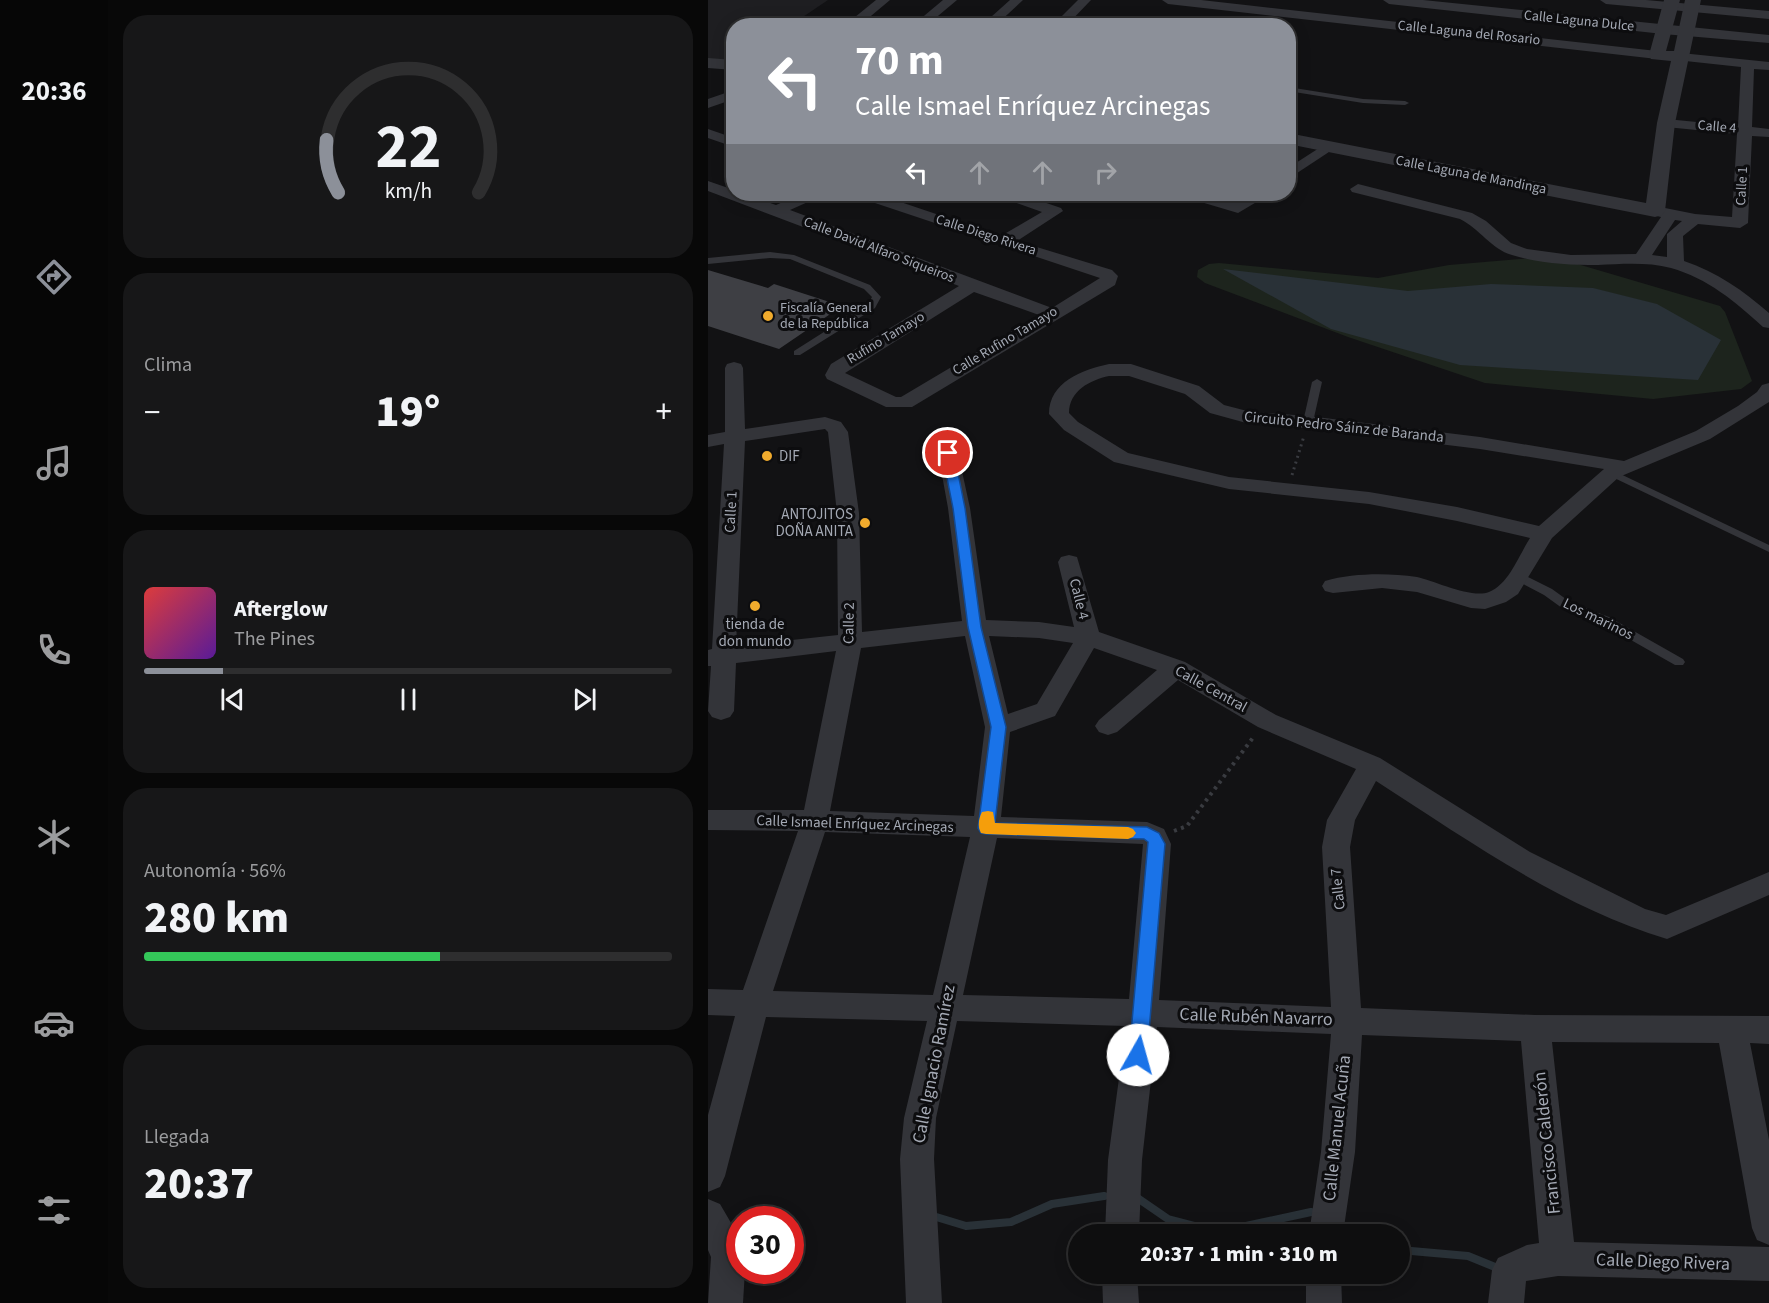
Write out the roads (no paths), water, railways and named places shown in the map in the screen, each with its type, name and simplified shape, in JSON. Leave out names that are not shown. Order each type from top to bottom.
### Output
[{"type":"street","points":[[860,18],[884,0]]},
{"type":"street","points":[[928,18],[951,0]]},
{"type":"street","points":[[996,18],[1017,0]]},
{"type":"street","points":[[1066,18],[1085,0]]},
{"type":"street","name":"Calle Laguna del Rosario","points":[[1168,0],[1212,2],[1269,11],[1281,6],[1658,55],[1769,66]]},
{"type":"street","points":[[1281,6],[1292,0]]},
{"type":"street","name":"Calle Laguna Dulce","points":[[1389,0],[1663,30],[1769,39]]},
{"type":"street","points":[[1606,0],[1692,4],[1769,15]]},
{"type":"street","points":[[1658,55],[1671,3]]},
{"type":"street","points":[[1676,263],[1662,213],[1666,123],[1692,4]]},
{"type":"street","points":[[708,63],[726,64]]},
{"type":"street","name":"Calle 1","points":[[1662,213],[1740,223],[1749,63]]},
{"type":"street","points":[[708,104],[726,99]]},
{"type":"street","name":"Calle 4","points":[[1666,123],[1769,133]]},
{"type":"street","points":[[708,133],[726,140]]},
{"type":"street","name":"Calle Laguna de Mandinga","points":[[1296,140],[1662,213]]},
{"type":"street","points":[[1296,169],[1326,147]]},
{"type":"street","name":"Calle David Alfaro Siqueiros","points":[[708,186],[726,192]]},
{"type":"street","points":[[1358,189],[1466,216],[1481,225],[1504,246],[1529,254],[1557,260],[1641,259],[1676,263],[1700,271],[1721,282],[1746,300],[1769,323]]},
{"type":"street","name":"Calle David Alfaro Siqueiros","points":[[752,201],[1050,314]]},
{"type":"street","points":[[778,210],[798,201]]},
{"type":"street","name":"Calle Diego Rivera","points":[[883,201],[1109,276]]},
{"type":"street","points":[[1003,242],[1055,211],[1026,201]]},
{"type":"street","points":[[1214,201],[1238,208],[1250,201]]},
{"type":"street","points":[[1641,259],[1667,233],[1695,219]]},
{"type":"street","name":"Calle Rufino Tamayo","points":[[899,404],[905,403],[1108,280],[1109,276]]},
{"type":"street","name":"Rufino Tamayo","points":[[899,404],[834,375],[834,372],[972,286]]},
{"type":"street","name":"Calle 1","points":[[721,711],[715,657],[735,436],[734,368]]},
{"type":"street","name":"Circuito Pedro Sáinz de Baranda","points":[[1543,534],[1457,514],[1369,498],[1229,483],[1121,458],[1071,426],[1059,414],[1059,403],[1071,386],[1091,374],[1110,370],[1131,370],[1192,390],[1217,409],[1236,415],[1279,422],[1308,422],[1480,443],[1619,470]]},
{"type":"street","points":[[1333,586],[1382,581],[1418,585],[1471,600],[1485,601],[1498,597],[1510,589],[1516,575],[1543,534],[1619,470],[1703,435],[1768,394]]},
{"type":"street","name":"Calle 2","points":[[708,1176],[754,1003],[815,821],[850,643],[848,513],[838,432],[832,424],[814,424],[735,436]]},
{"type":"street","points":[[708,441],[735,436]]},
{"type":"street","name":"Calle Ignacio Ramírez","points":[[924,1303],[918,1141],[920,1118],[986,828],[998,727],[975,627],[959,508],[948,453]]},
{"type":"street","name":"Calle 4","points":[[1069,562],[1088,637]]},
{"type":"street","name":"Calle Central","points":[[715,657],[975,627],[1039,630],[1088,637],[1120,646],[1176,668],[1266,720],[1371,765],[1520,860],[1637,918],[1667,927],[1769,883]]},
{"type":"street","points":[[998,727],[1046,710],[1088,637]]},
{"type":"street","points":[[1108,726],[1176,668]]},
{"type":"street","name":"Calle 7","points":[[1347,1021],[1336,846],[1341,820],[1371,765]]},
{"type":"street","name":"Calle Ismael Enríquez Arcinegas","points":[[708,820],[815,821],[1150,835],[1157,844],[1143,1012]]},
{"type":"street","name":"Calle Rubén Navarro","points":[[708,1002],[1143,1012],[1535,1028],[1769,1030]]},
{"type":"street","points":[[1122,1224],[1125,1160],[1143,1012]]},
{"type":"street","name":"Calle Manuel Acuña","points":[[1327,1224],[1338,1152],[1347,1021]]},
{"type":"street","name":"Francisco Calderón","points":[[1535,1028],[1558,1259]]},
{"type":"street","points":[[1732,1029],[1769,1228]]},
{"type":"street","points":[[708,1216],[722,1240],[728,1257],[725,1303]]},
{"type":"street","name":"Calle Diego Rivera","points":[[1506,1303],[1510,1270],[1527,1262],[1558,1259],[1769,1264]]},
{"type":"street","points":[[1120,1284],[1120,1303]]},
{"type":"street","points":[[1324,1284],[1324,1303]]},
{"type":"lane","points":[[1296,90],[1364,101],[1405,103]]},
{"type":"lane","points":[[708,261],[770,255],[791,257],[867,287],[877,297],[872,306],[797,353]]},
{"type":"lane","points":[[1308,422],[1317,382]]},
{"type":"lane","points":[[1619,470],[1769,549]]},
{"type":"lane","name":"Los marinos","points":[[1516,575],[1548,592],[1566,605],[1605,620],[1679,663]]},
{"type":"waterway","points":[[933,1216],[966,1226],[1011,1222],[1052,1204],[1104,1196]]},
{"type":"waterway","points":[[1136,1197],[1168,1219],[1218,1232],[1311,1212]]},
{"type":"waterway","points":[[1410,1251],[1468,1256],[1495,1267],[1497,1273]]},
{"type":"place","name":"Fiscalía General de la República","points":[[768,316]]},
{"type":"place","name":"DIF","points":[[767,456]]},
{"type":"place","name":"ANTOJITOS DOÑA ANITA","points":[[865,523]]},
{"type":"place","name":"tienda de don mundo","points":[[755,606]]}]
